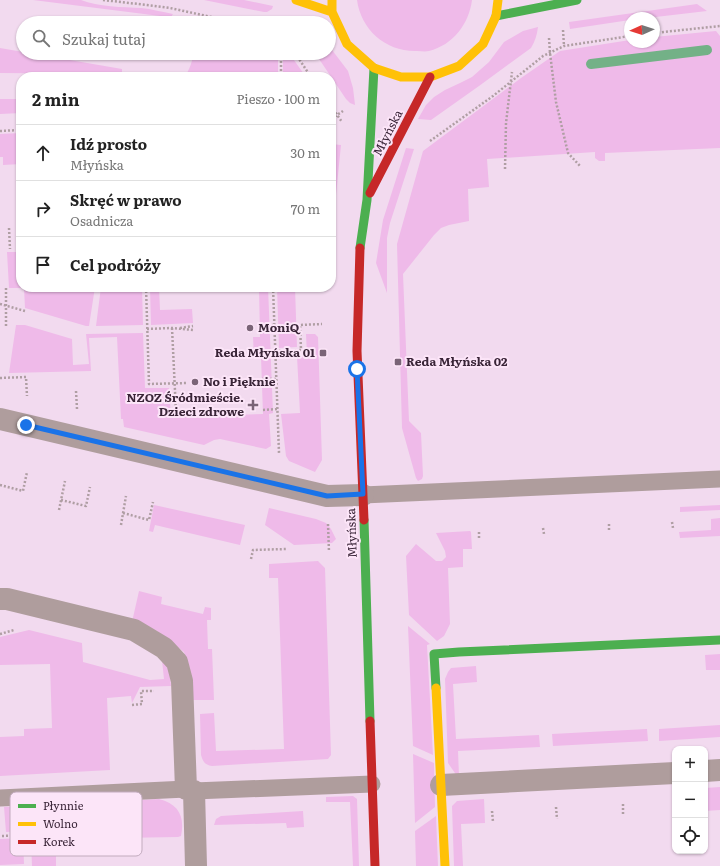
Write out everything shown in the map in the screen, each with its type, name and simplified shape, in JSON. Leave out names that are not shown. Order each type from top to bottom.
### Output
[{"type":"street","points":[[296,0],[332,12]]},
{"type":"street","points":[[332,0],[332,12],[334,16]]},
{"type":"street","points":[[336,21],[347,44],[374,68],[401,77],[430,77],[459,66],[483,44],[496,16],[498,0]]},
{"type":"street","points":[[496,16],[577,0]]},
{"type":"street","name":"Młyńska","points":[[374,68],[367,200],[359,253],[357,351],[375,866]]},
{"type":"street","name":"Młyńska","points":[[367,200],[430,77]]},
{"type":"street","points":[[0,419],[327,496],[363,494]]},
{"type":"street","points":[[0,599],[13,600],[134,630],[164,648],[177,662],[182,681],[196,866]]},
{"type":"street","points":[[446,866],[434,654],[720,640]]},
{"type":"street","points":[[708,771],[720,770]]},
{"type":"street","points":[[441,785],[672,773]]},
{"type":"lane","points":[[363,494],[720,479]]},
{"type":"lane","points":[[142,792],[372,784]]},
{"type":"lane","points":[[0,798],[10,798]]},
{"type":"path","points":[[103,0],[147,4],[207,16]]},
{"type":"path","points":[[660,32],[720,26]]},
{"type":"path","points":[[425,143],[468,114],[543,56],[564,46],[624,37]]},
{"type":"path","points":[[549,38],[556,102],[568,153],[580,166]]},
{"type":"path","points":[[281,60],[281,72]]},
{"type":"path","points":[[300,60],[308,72]]},
{"type":"path","points":[[505,169],[506,123],[512,72]]},
{"type":"path","points":[[344,125],[337,115],[345,109]]},
{"type":"path","points":[[0,131],[16,130]]},
{"type":"path","points":[[9,228],[10,249]]},
{"type":"path","points":[[6,288],[6,326]]},
{"type":"path","points":[[146,292],[149,384],[187,383]]},
{"type":"path","points":[[273,292],[279,453]]},
{"type":"path","points":[[0,304],[25,310]]},
{"type":"path","points":[[275,351],[301,350],[300,325],[322,324]]},
{"type":"path","points":[[260,325],[275,325]]},
{"type":"path","points":[[148,329],[193,326]]},
{"type":"path","points":[[172,328],[176,412],[195,412]]},
{"type":"path","points":[[176,328],[193,330]]},
{"type":"path","points":[[0,378],[26,377],[27,397]]},
{"type":"path","points":[[262,379],[276,380]]},
{"type":"path","points":[[76,391],[77,412]]},
{"type":"path","points":[[263,410],[278,409]]},
{"type":"path","points":[[0,485],[23,491],[26,472]]},
{"type":"path","points":[[59,510],[65,481]]},
{"type":"path","points":[[61,500],[86,506],[90,487]]},
{"type":"path","points":[[121,524],[126,496]]},
{"type":"path","points":[[123,513],[149,520],[153,502]]},
{"type":"path","points":[[672,522],[673,528]]},
{"type":"path","points":[[328,523],[329,552]]},
{"type":"path","points":[[609,524],[609,532]]},
{"type":"path","points":[[543,528],[544,534]]},
{"type":"path","points":[[479,532],[479,538]]},
{"type":"path","points":[[251,559],[253,550],[286,549]]},
{"type":"path","points":[[2,836],[10,836]]},
{"type":"shaded area","points":[[33,0],[81,0],[119,7],[145,8],[173,14],[172,16],[160,16]]},
{"type":"shaded area","points":[[204,0],[244,0],[273,6],[272,9],[264,12]]},
{"type":"shaded area","points":[[357,0],[472,0],[463,25],[452,39],[438,48],[424,51],[395,48],[377,37],[364,21],[359,11]]},
{"type":"shaded area","points":[[697,4],[707,11],[660,16],[660,12],[640,12]]},
{"type":"shaded area","points":[[624,14],[624,21],[570,29],[569,22]]},
{"type":"shaded area","points":[[538,27],[536,38],[531,48],[431,120],[418,119],[426,105],[434,97],[472,77],[489,62],[504,42],[523,31]]},
{"type":"shaded area","points":[[716,31],[720,36],[720,148],[605,153],[605,161],[599,161],[595,158],[595,152],[487,159],[489,187],[468,189],[469,221],[441,228],[403,274],[409,421],[421,433],[423,476],[422,479],[418,481],[402,428],[397,244],[423,151],[560,51],[624,41],[624,48],[660,48],[660,36]]},
{"type":"shaded area","points":[[0,48],[16,51],[16,60],[70,60],[122,69],[122,72],[0,73]]},
{"type":"shaded area","points":[[336,55],[348,71],[353,88],[355,105],[346,99],[336,84],[336,72],[328,72],[320,60],[336,60]]},
{"type":"shaded area","points":[[192,60],[278,60],[278,72],[187,72]]},
{"type":"shaded area","points":[[283,60],[294,60],[302,72],[283,72]]},
{"type":"shaded area","points":[[0,99],[16,99],[16,113],[0,114]]},
{"type":"shaded area","points":[[16,133],[16,164],[3,165],[3,157],[0,157],[0,134]]},
{"type":"shaded area","points":[[336,144],[341,145],[336,195]]},
{"type":"shaded area","points":[[406,148],[414,149],[390,223],[387,238],[387,293],[376,263],[383,220]]},
{"type":"shaded area","points":[[7,252],[16,252],[16,288],[9,288]]},
{"type":"shaded area","points":[[24,292],[94,292],[89,326],[25,308]]},
{"type":"shaded area","points":[[100,292],[142,292],[143,325],[96,326]]},
{"type":"shaded area","points":[[150,292],[159,292],[160,310],[192,309],[193,323],[151,325]]},
{"type":"shaded area","points":[[259,292],[268,292],[273,413],[269,414],[271,446],[266,449],[220,439],[204,445],[124,427],[123,419],[121,419],[117,337],[89,338],[91,371],[9,373],[16,325],[25,325],[72,339],[73,365],[89,364],[86,334],[143,333],[145,388],[169,388],[171,417],[263,414],[261,357],[254,357],[253,337],[260,337]]},
{"type":"shaded area","points":[[277,292],[295,292],[297,347],[279,348]]},
{"type":"shaded area","points":[[306,334],[315,334],[318,337],[322,460],[315,472],[289,461],[286,456],[281,414],[300,413],[297,356],[307,355]]},
{"type":"shaded area","points":[[154,505],[245,525],[240,545],[155,525],[153,532],[149,531]]},
{"type":"shaded area","points":[[720,505],[720,510],[680,512],[680,507]]},
{"type":"shaded area","points":[[269,508],[316,519],[326,523],[336,539],[332,543],[294,545],[265,525]]},
{"type":"shaded area","points":[[720,518],[720,536],[680,538],[679,532],[711,530],[711,519]]},
{"type":"shaded area","points":[[470,531],[472,549],[463,549],[463,567],[448,568],[450,624],[444,636],[437,641],[409,615],[406,556],[416,544],[436,561],[442,561],[446,557],[445,551],[436,533]]},
{"type":"shaded area","points":[[318,561],[325,568],[331,755],[328,759],[212,766],[206,764],[201,755],[200,714],[214,713],[216,751],[284,749],[278,578],[269,578],[269,564]]},
{"type":"shaded area","points":[[139,591],[162,597],[161,604],[203,614],[205,607],[211,608],[211,620],[207,620],[208,649],[212,649],[214,700],[191,700],[190,671],[184,652],[157,631],[132,622]]},
{"type":"shaded area","points":[[408,626],[430,644],[427,645],[433,755],[413,746]]},
{"type":"shaded area","points":[[29,630],[82,643],[83,662],[150,680],[164,679],[162,660],[165,661],[170,674],[171,686],[140,687],[132,703],[131,696],[107,698],[110,770],[0,776],[0,737],[24,736],[24,729],[52,728],[50,664],[0,665],[0,637]]},
{"type":"shaded area","points":[[720,654],[720,670],[706,670],[705,655]]},
{"type":"shaded area","points":[[476,666],[477,682],[453,684],[456,739],[539,735],[540,747],[458,751],[459,776],[457,776],[448,763],[445,679],[451,668]]},
{"type":"shaded area","points":[[720,725],[720,737],[659,741],[659,729]]},
{"type":"shaded area","points":[[647,729],[648,741],[553,746],[552,734]]},
{"type":"shaded area","points":[[413,754],[434,763],[435,807],[415,823]]},
{"type":"shaded area","points":[[720,787],[720,810],[708,811],[708,788]]},
{"type":"shaded area","points":[[353,796],[357,799],[359,866],[353,866],[350,802],[326,802],[326,797]]},
{"type":"shaded area","points":[[159,799],[166,801],[176,808],[181,817],[181,836],[142,838],[142,800]]},
{"type":"shaded area","points":[[484,799],[485,823],[461,824],[463,866],[454,866],[452,806],[457,801]]},
{"type":"shaded area","points":[[4,807],[10,807],[10,832],[6,832]]},
{"type":"shaded area","points":[[303,811],[304,827],[287,828],[286,823],[214,825],[216,819],[221,816]]},
{"type":"shaded area","points":[[436,816],[438,866],[416,866],[415,831]]},
{"type":"shaded area","points":[[0,839],[10,839],[10,856],[24,856],[24,864],[0,865]]},
{"type":"shaded area","points":[[32,856],[56,856],[56,866],[32,866]]},
{"type":"waterway","points":[[591,64],[707,50]]},
{"type":"traffic: fast","points":[[496,16],[577,0]]},
{"type":"traffic: fast","points":[[360,248],[367,200],[374,68]]},
{"type":"traffic: fast","points":[[364,520],[370,721]]},
{"type":"traffic: fast","points":[[436,688],[434,654],[720,640]]},
{"type":"traffic: slow","points":[[296,0],[332,12]]},
{"type":"traffic: slow","points":[[332,0],[332,12],[334,16]]},
{"type":"traffic: slow","points":[[336,21],[347,44],[374,68],[401,77],[430,77],[459,66],[483,44],[496,16],[498,0]]},
{"type":"traffic: slow","points":[[436,688],[445,866]]},
{"type":"traffic: jam","points":[[370,193],[430,77]]},
{"type":"traffic: jam","points":[[360,248],[357,351],[364,520]]},
{"type":"traffic: jam","points":[[370,721],[375,866]]},
{"type":"place","name":"MoniQ","points":[[250,328]]},
{"type":"place","name":"Reda Młyńska 01","points":[[323,353]]},
{"type":"place","name":"Reda Młyńska 02","points":[[398,362]]},
{"type":"place","name":"No i Pięknie","points":[[195,382]]},
{"type":"place","name":"NZOZ Śródmieście. Dzieci zdrowe","points":[[253,405]]},
{"type":"route","points":[[26,425],[327,496],[363,494],[357,369]]}]
